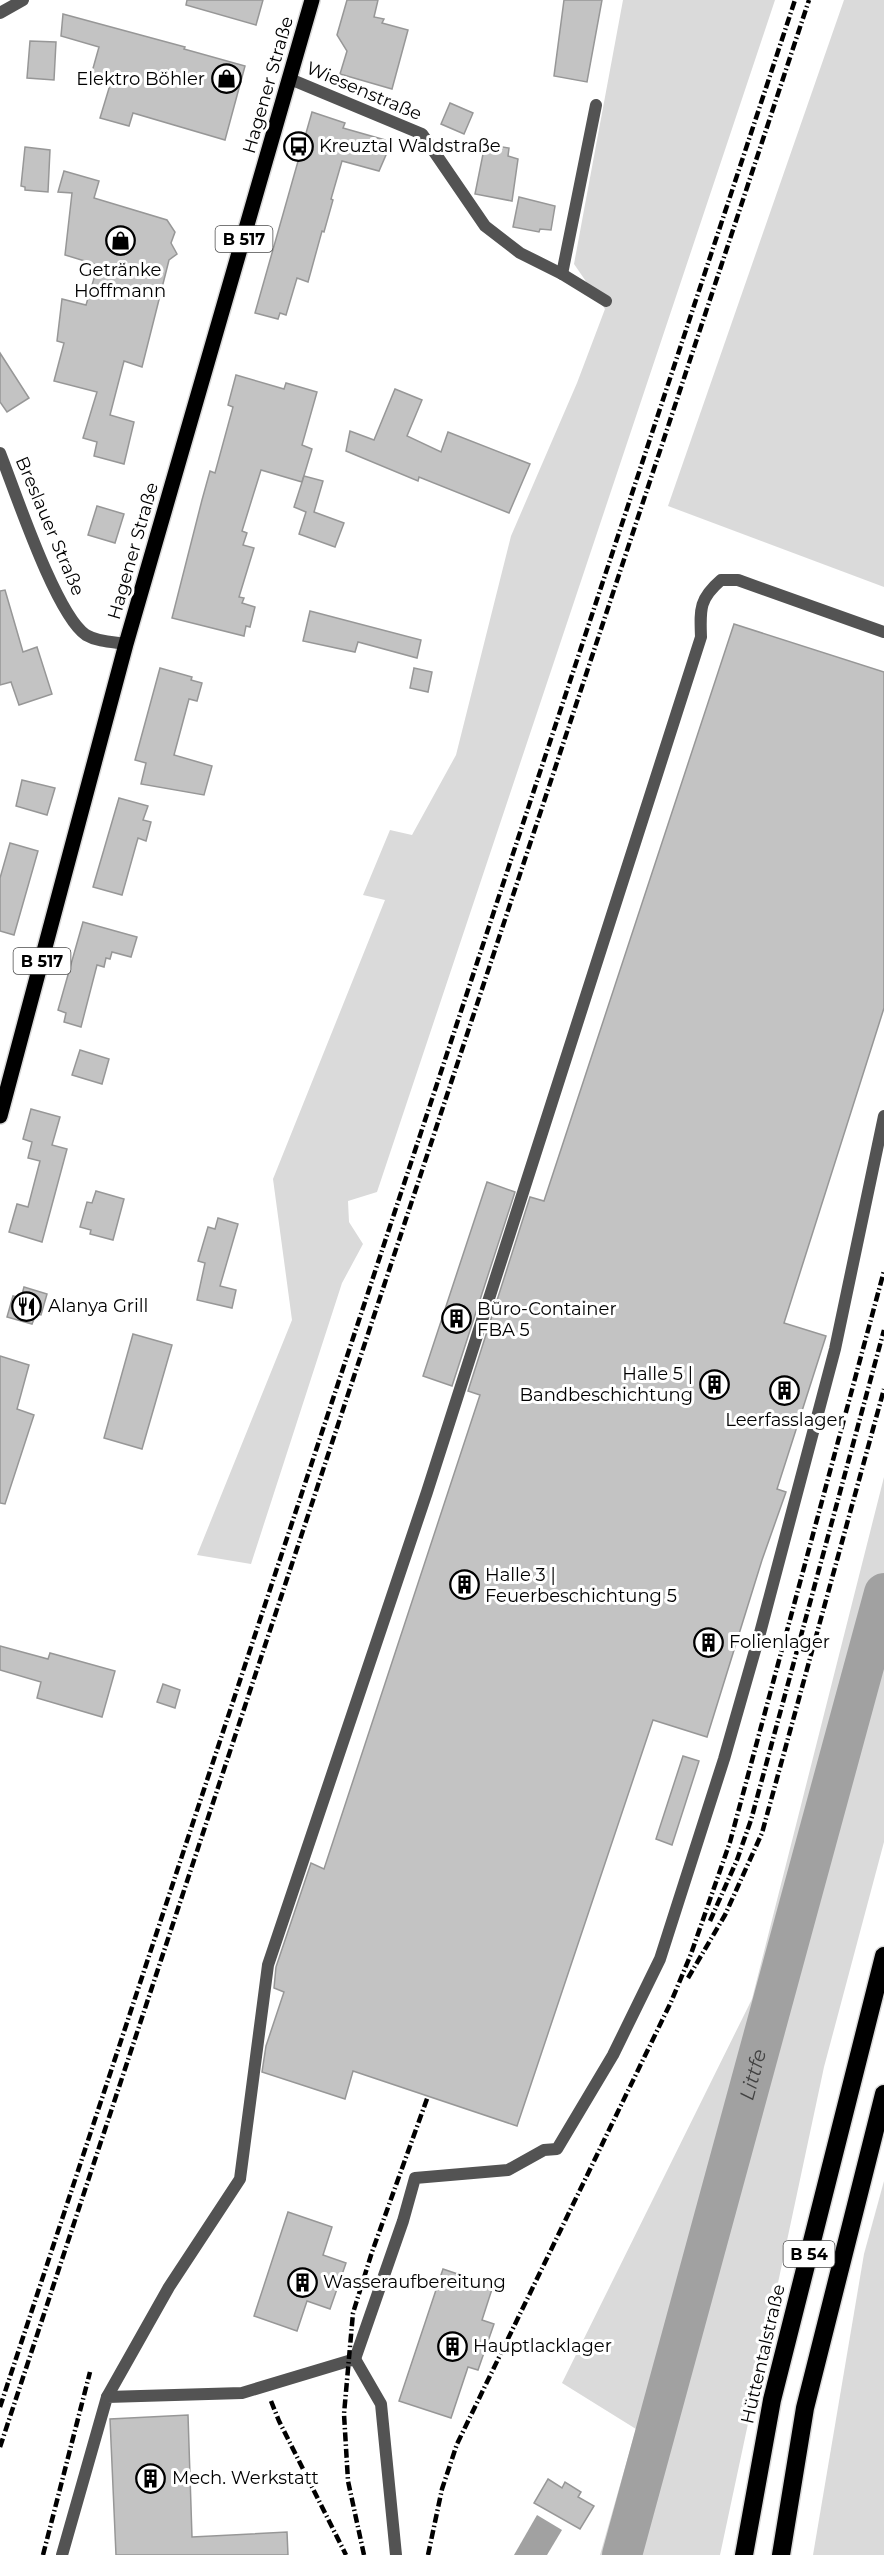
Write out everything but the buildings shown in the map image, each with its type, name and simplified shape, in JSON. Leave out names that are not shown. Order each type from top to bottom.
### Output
[{"type":"highway","name":"Hüttentalstraße","points":[[744,2555],[772,2400],[884,1956]]},
{"type":"highway","name":"B 54","points":[[782,2555],[805,2408],[884,2094]]},
{"type":"main road","name":"Hagener Straße","points":[[0,1116],[126,644],[312,0]]},
{"type":"street","points":[[0,13],[23,0]]},
{"type":"street","name":"Wiesenstraße","points":[[290,80],[422,134],[485,226],[520,253],[562,274],[606,301]]},
{"type":"street","points":[[562,274],[596,105]]},
{"type":"street","name":"Breslauer Straße","points":[[0,453],[63,606],[85,634],[95,639],[126,644]]},
{"type":"street","points":[[62,2555],[106,2397],[169,2287],[240,2179],[268,1965],[427,1492],[701,637],[700,609],[708,592],[721,580],[738,580],[884,632]]},
{"type":"street","points":[[396,2555],[381,2404],[355,2359],[403,2221],[415,2178],[508,2170],[544,2150],[557,2149],[614,2055],[660,1959],[760,1633],[835,1350],[884,1116]]},
{"type":"street","points":[[106,2397],[242,2393],[355,2359]]},
{"type":"shaded area","points":[[623,0],[775,0],[377,1192],[348,1201],[349,1222],[363,1244],[342,1283],[251,1564],[197,1555],[292,1320],[273,1179],[385,900],[363,895],[390,830],[412,835],[456,755],[511,536],[577,383],[605,309],[574,264]]},
{"type":"shaded area","points":[[844,0],[884,0],[884,587],[668,506]]},
{"type":"shaded area","points":[[884,1477],[884,1842],[824,2067],[720,2555],[600,2555],[636,2429],[562,2383],[752,1999]]},
{"type":"shaded area","points":[[884,2181],[884,2555],[813,2555],[864,2254]]},
{"type":"shaded area","points":[[537,2515],[562,2530],[547,2555],[514,2555]]},
{"type":"waterway","name":"Littfe","points":[[622,2555],[884,1593]]},
{"type":"railway","points":[[0,2407],[795,0]]},
{"type":"railway","points":[[0,2447],[809,0]]},
{"type":"railway","points":[[428,2555],[442,2489],[457,2444],[671,2002],[691,1954],[730,1842],[884,1271]]},
{"type":"railway","points":[[710,1921],[737,1860],[751,1820],[884,1330]]},
{"type":"railway","points":[[688,1978],[725,1915],[762,1833],[884,1389]]},
{"type":"railway","points":[[364,2555],[348,2481],[344,2414],[353,2313],[372,2252],[428,2096]]},
{"type":"railway","points":[[43,2555],[90,2372]]},
{"type":"railway","points":[[271,2401],[346,2555]]},
{"type":"place","name":"Elektro Böhler","points":[[226,79]]},
{"type":"place","name":"Kreuztal Waldstraße","points":[[298,146]]},
{"type":"place","name":"Getränke Hoffmann","points":[[120,241]]},
{"type":"place","name":"Alanya Grill","points":[[27,1306]]},
{"type":"place","name":"Büro-Container FBA 5","points":[[456,1319]]},
{"type":"place","name":"Halle 5 | Bandbeschichtung","points":[[714,1384]]},
{"type":"place","name":"Leerfasslager","points":[[785,1391]]},
{"type":"place","name":"Halle 3 | Feuerbeschichtung 5","points":[[464,1585]]},
{"type":"place","name":"Folienlager","points":[[708,1642]]},
{"type":"place","name":"Wasseraufbereitung","points":[[302,2282]]},
{"type":"place","name":"Hauptlacklager","points":[[452,2346]]},
{"type":"place","name":"Mech. Werkstatt","points":[[151,2478]]}]
